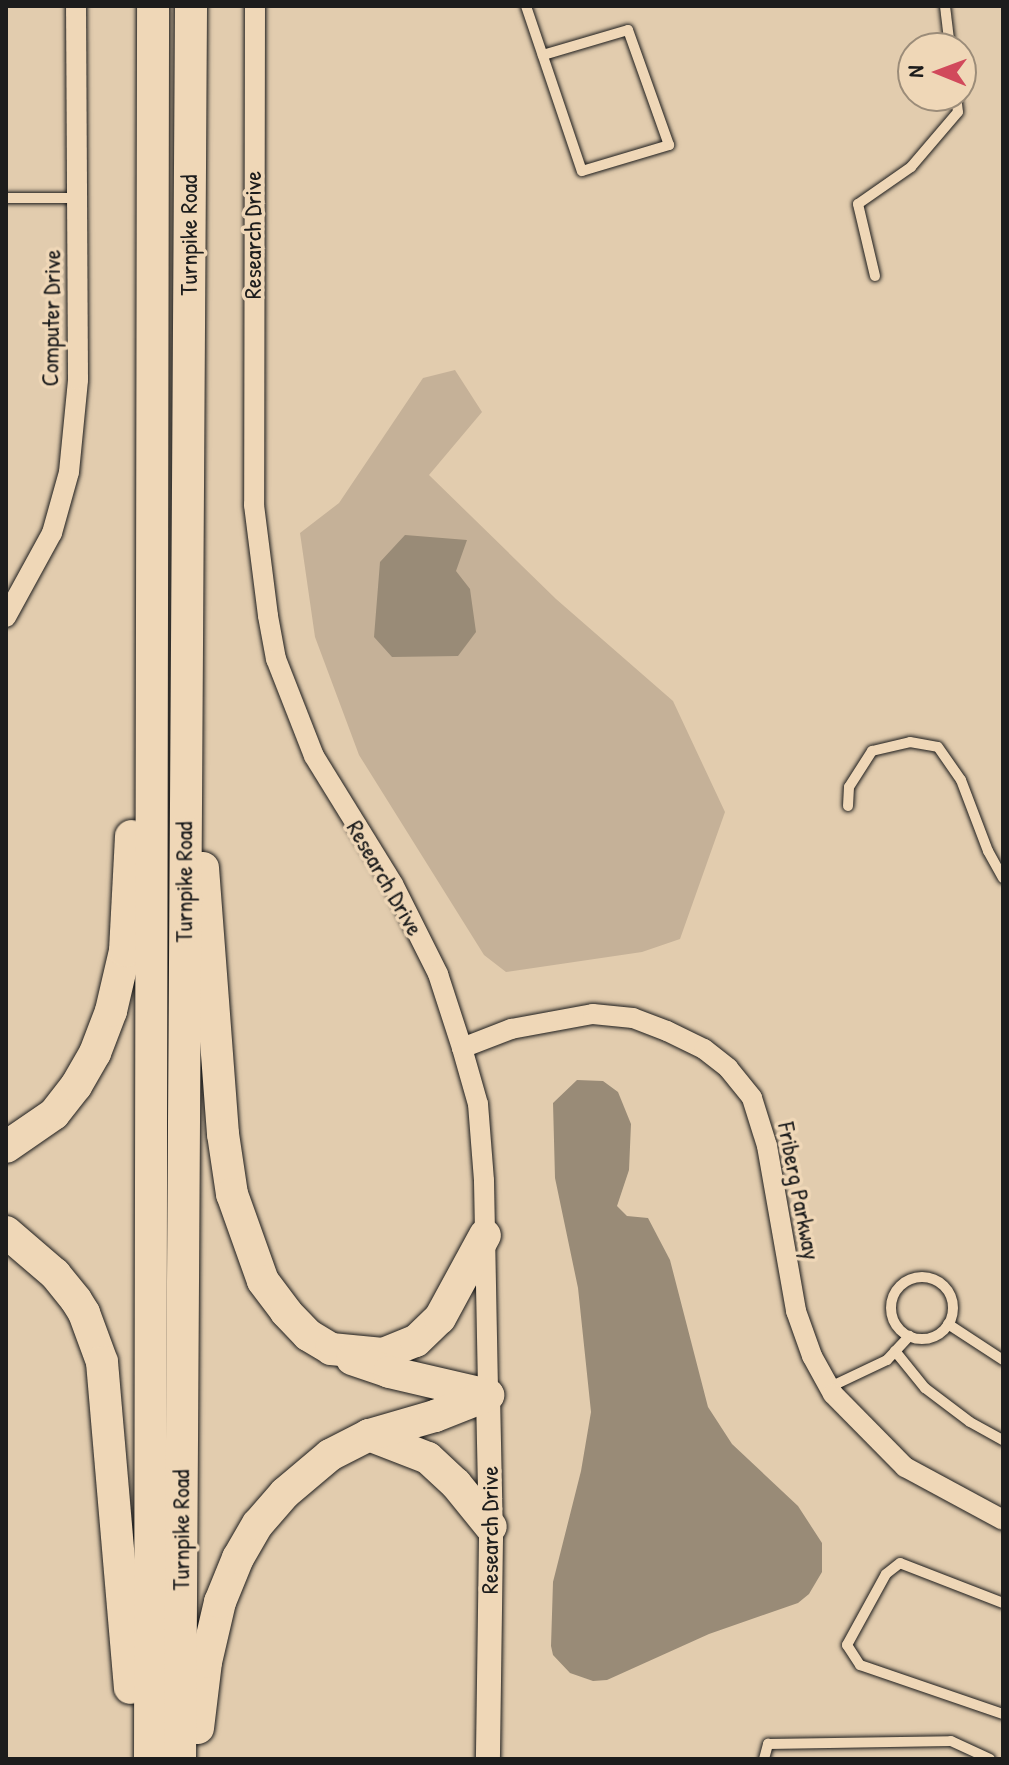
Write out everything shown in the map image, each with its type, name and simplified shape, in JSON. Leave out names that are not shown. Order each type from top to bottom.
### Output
[{"type":"highway","name":"Turnpike Road","points":[[150,1759],[153,6]]},
{"type":"highway","name":"Turnpike Road","points":[[180,1759],[191,6]]},
{"type":"highway","points":[[13,1138],[54,1114],[76,1086],[95,1053],[111,1011],[125,951],[155,233]]},
{"type":"highway","points":[[186,581],[200,838],[223,1134],[232,1194],[263,1281],[308,1335],[331,1349],[389,1372],[488,1395]]},
{"type":"highway","points":[[6,1232],[55,1274],[76,1300],[102,1362],[111,1440],[133,1739],[140,1759]]},
{"type":"highway","points":[[331,1349],[383,1354],[416,1341],[440,1318],[485,1235]]},
{"type":"highway","points":[[196,1759],[199,1706],[220,1602],[238,1558],[258,1524],[285,1493],[330,1455],[369,1435],[435,1416],[488,1395]]},
{"type":"highway","points":[[369,1435],[428,1458],[456,1484],[491,1527]]},
{"type":"street","name":"Computer Drive","points":[[6,617],[52,533],[69,472],[78,380],[76,6]]},
{"type":"street","name":"Research Drive","points":[[255,6],[254,505],[270,630],[276,659],[314,756],[393,884],[438,974],[478,1104],[485,1235],[491,1527],[488,1759]]},
{"type":"street","name":"Friberg Parkway","points":[[462,1048],[511,1029],[593,1014],[633,1018],[667,1031],[704,1049],[728,1068],[752,1098],[767,1146],[796,1311],[812,1356],[830,1387],[865,1429],[905,1467],[1003,1520]]},
{"type":"lane","points":[[526,6],[582,171],[669,145],[628,30],[543,55]]},
{"type":"lane","points":[[945,6],[948,32]]},
{"type":"lane","points":[[875,276],[858,204],[911,167],[958,112]]},
{"type":"lane","points":[[6,198],[77,198]]},
{"type":"lane","points":[[848,806],[849,787],[872,751],[910,742],[938,747],[961,780],[988,851],[1003,878]]},
{"type":"lane","points":[[927,1277],[941,1283],[950,1295],[953,1309],[948,1324],[938,1334],[924,1339],[909,1336],[897,1327],[891,1313],[891,1298],[899,1285],[912,1278],[927,1277]]},
{"type":"lane","points":[[948,1324],[1003,1360]]},
{"type":"lane","points":[[830,1387],[868,1371],[909,1336]]},
{"type":"lane","points":[[895,1351],[925,1388],[970,1422],[1003,1440]]},
{"type":"lane","points":[[1003,1603],[900,1563],[886,1574],[847,1645],[860,1665],[1003,1714]]},
{"type":"lane","points":[[764,1759],[768,1744],[951,1741],[990,1759]]},
{"type":"shaded area","points":[[455,370],[482,412],[429,475],[556,599],[673,701],[725,812],[680,939],[642,952],[506,972],[484,955],[359,755],[315,637],[300,533],[339,503],[423,378]]},
{"type":"shaded area","points":[[405,535],[467,540],[456,571],[470,589],[476,632],[458,656],[392,657],[374,637],[380,562]]},
{"type":"shaded area","points":[[577,1080],[603,1081],[618,1092],[631,1124],[629,1170],[617,1206],[627,1216],[648,1218],[670,1260],[708,1407],[732,1444],[798,1506],[822,1543],[822,1572],[809,1594],[798,1603],[709,1634],[607,1680],[593,1681],[570,1673],[553,1655],[551,1646],[553,1582],[581,1471],[591,1412],[578,1288],[555,1178],[553,1103]]}]
